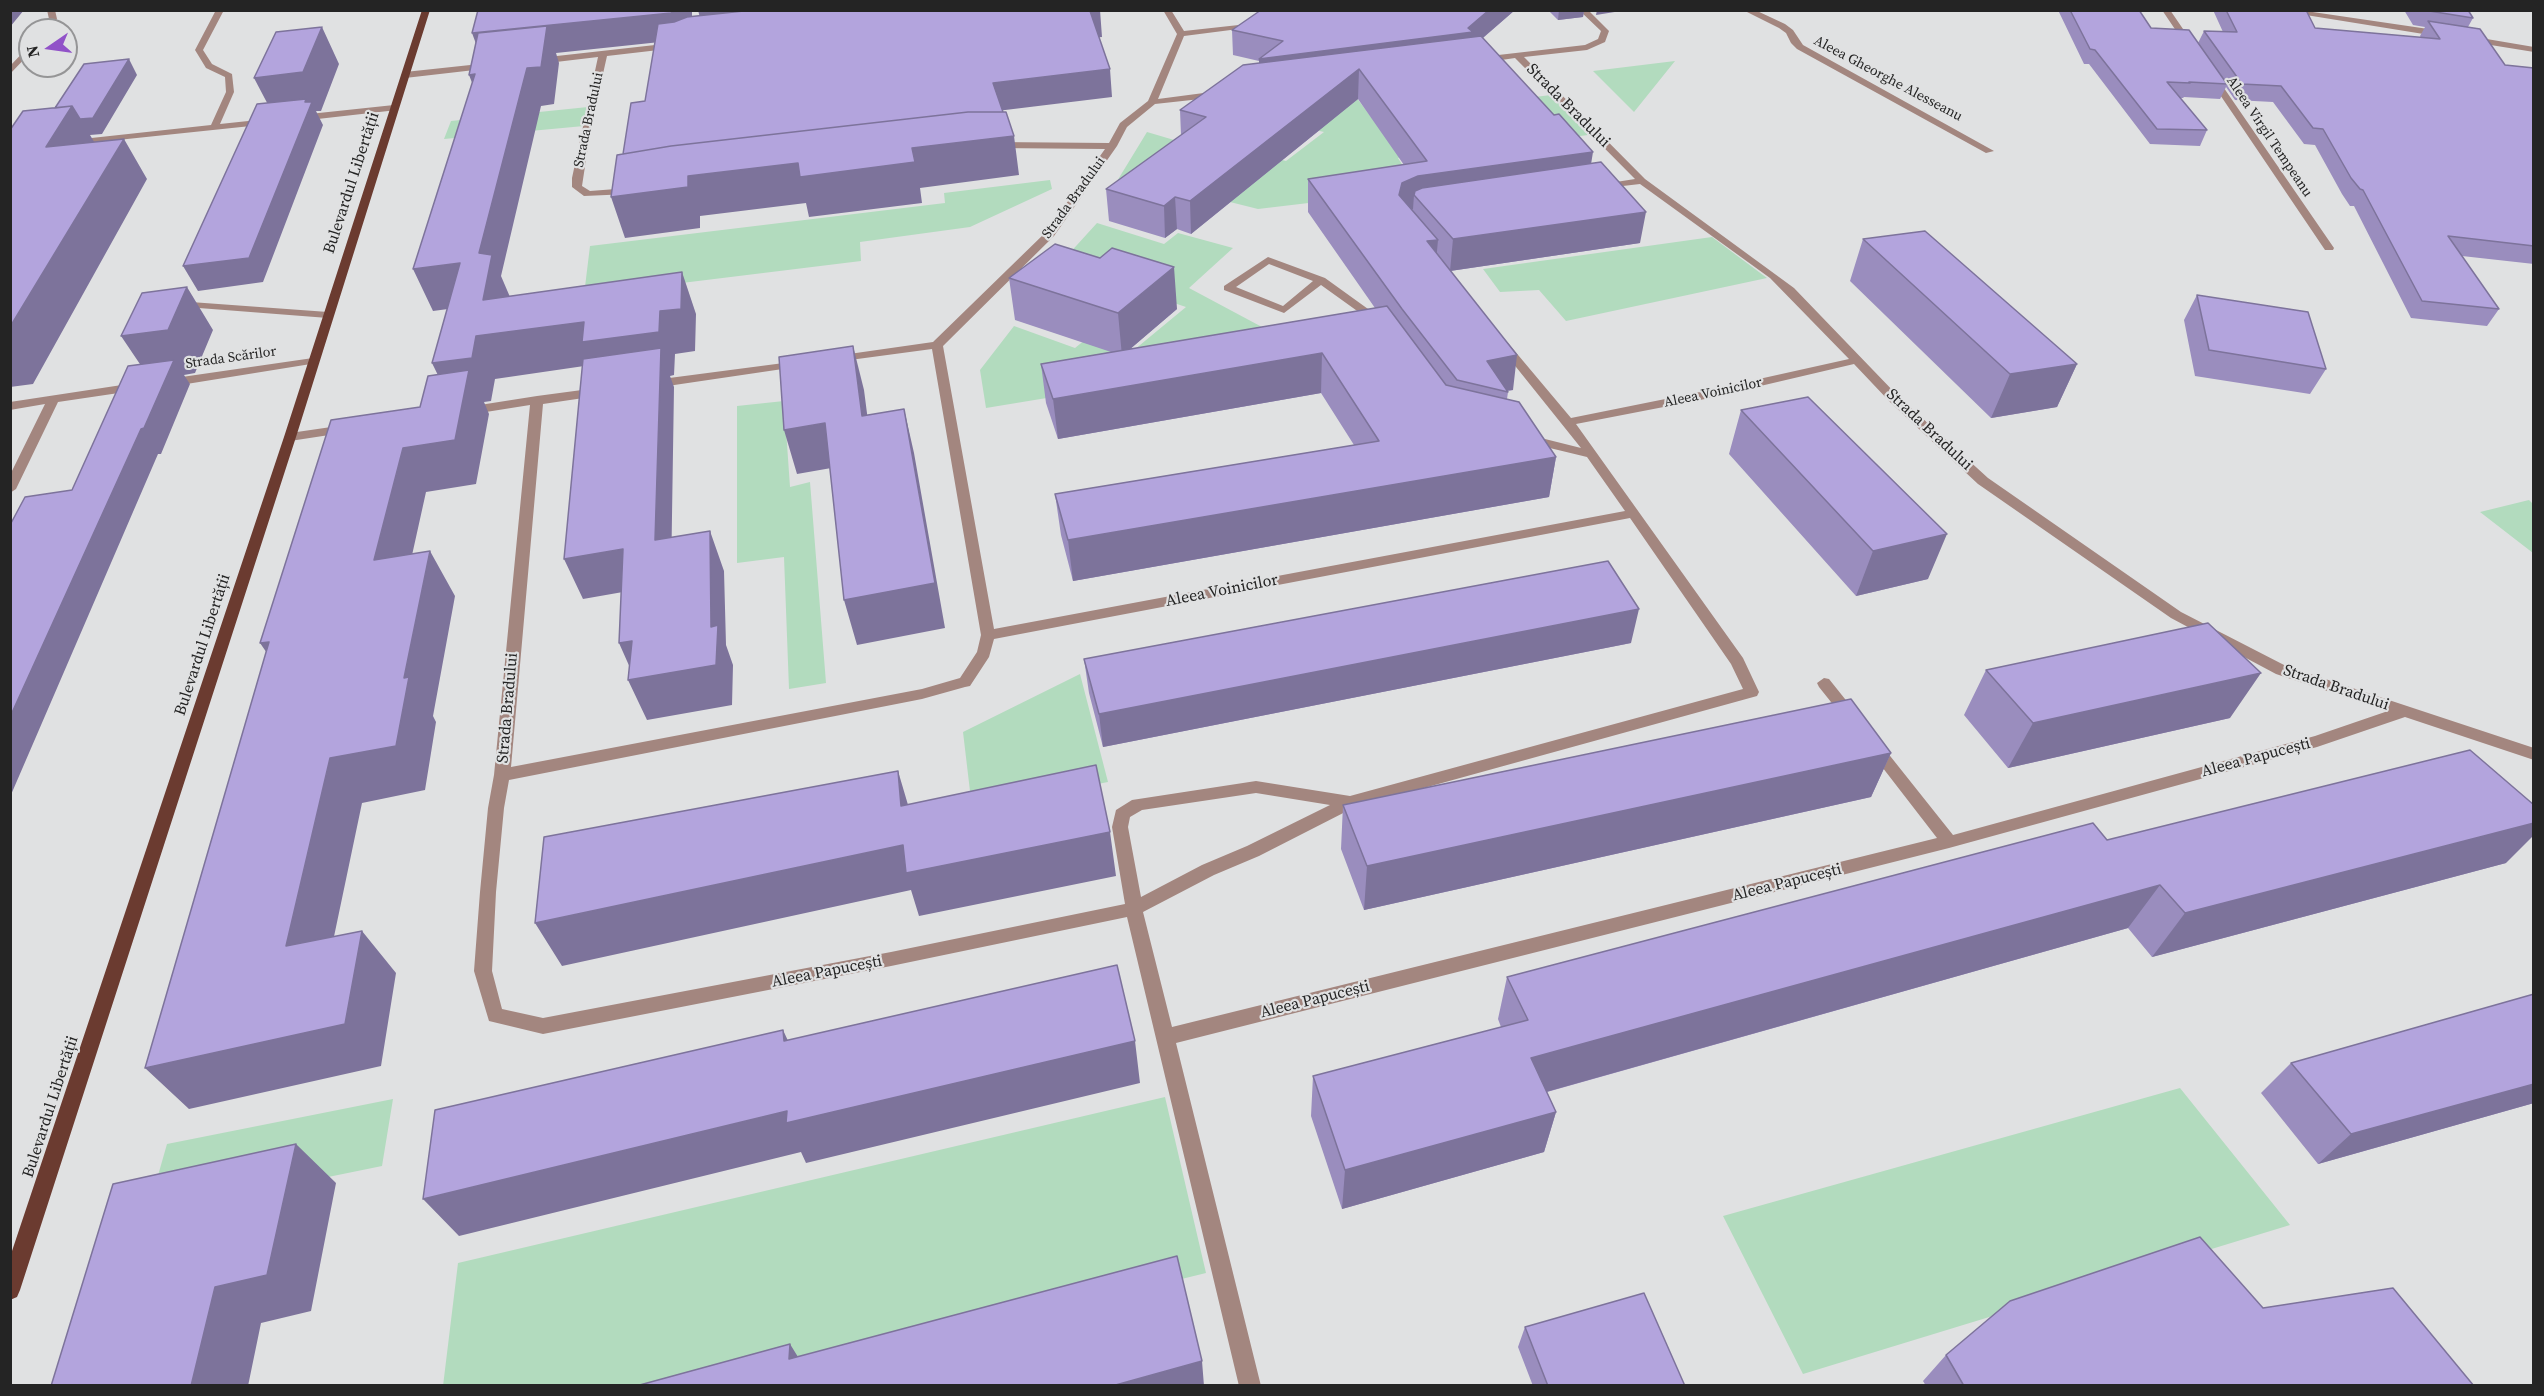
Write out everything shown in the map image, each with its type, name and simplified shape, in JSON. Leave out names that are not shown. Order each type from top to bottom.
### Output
[{"type":"main road","name":"Bulevardul Libertății","points":[[10,1290],[290,437],[426,10]]},
{"type":"street","points":[[214,128],[230,92],[229,76],[209,66],[199,50],[220,10]]},
{"type":"street","points":[[1167,10],[1180,34]]},
{"type":"street","name":"Strada Bradului","points":[[1471,62],[1587,46],[1602,40],[1605,31],[1583,10]]},
{"type":"street","name":"Aleea Gheorghe Alesseanu","points":[[1747,10],[1782,26],[1790,32],[1795,43],[1800,47],[1989,151]]},
{"type":"street","points":[[2166,10],[2193,50]]},
{"type":"street","points":[[2279,10],[2451,36]]},
{"type":"street","points":[[1180,34],[1259,25]]},
{"type":"street","points":[[1180,34],[1152,102],[1234,92]]},
{"type":"street","points":[[2463,38],[2533,50]]},
{"type":"street","points":[[533,62],[682,44]]},
{"type":"street","name":"Strada Bradului","points":[[603,54],[586,127],[577,187],[588,194],[639,190]]},
{"type":"street","name":"Strada Bradului","points":[[1518,56],[1642,181],[1774,276],[1894,399],[1983,481],[2176,615],[2281,670],[2534,754]]},
{"type":"street","points":[[405,75],[498,65]]},
{"type":"street","name":"Aleea Virgil Tempeanu","points":[[2207,70],[2328,248]]},
{"type":"street","name":"Strada Bradului","points":[[938,345],[1050,234],[1112,146],[1123,125],[1152,102]]},
{"type":"street","points":[[293,119],[394,108]]},
{"type":"street","points":[[67,143],[282,120]]},
{"type":"street","name":"Strada Bradului","points":[[984,145],[1112,146]]},
{"type":"street","points":[[1586,189],[1642,181]]},
{"type":"street","points":[[1321,280],[1284,310],[1228,288],[1268,260],[1321,280],[1371,316],[1382,331]]},
{"type":"street","points":[[171,303],[328,315]]},
{"type":"street","points":[[1250,1386],[1134,909],[1120,827],[1122,814],[1138,804],[1256,787],[1350,801],[1752,692],[1738,662],[1634,513],[1568,422],[1500,340]]},
{"type":"street","points":[[502,775],[922,694],[965,682],[984,653],[988,635],[938,345],[643,386]]},
{"type":"street","name":"Aleea Voinicilor","points":[[1568,422],[1705,395],[1858,360]]},
{"type":"street","name":"Strada Scărilor","points":[[10,406],[313,361]]},
{"type":"street","points":[[460,412],[608,390]]},
{"type":"street","points":[[10,489],[53,400]]},
{"type":"street","name":"Strada Bradului","points":[[495,1015],[483,971],[489,880],[496,808],[502,775],[537,400]]},
{"type":"street","points":[[290,437],[359,427]]},
{"type":"street","points":[[1514,436],[1591,454]]},
{"type":"street","name":"Aleea Voinicilor","points":[[988,635],[1634,513]]},
{"type":"street","points":[[1824,683],[1949,842]]},
{"type":"street","name":"Aleea Papucești","points":[[1166,1037],[1949,842],[2317,741],[2403,712]]},
{"type":"street","name":"Aleea Papucești","points":[[495,1015],[543,1026],[891,959],[1134,909],[1350,801]]},
{"type":"green space","points":[[1675,61],[1634,112],[1593,71]]},
{"type":"green space","points":[[1353,93],[1371,117],[1551,95],[1588,135],[1398,158],[1418,190],[1258,209],[1186,191],[1111,191],[1147,132],[1235,158],[1248,151],[1286,161],[1324,132],[1219,107]]},
{"type":"green space","points":[[588,107],[584,126],[444,139],[451,121]]},
{"type":"green space","points":[[1050,180],[1052,189],[970,227],[860,242],[861,261],[584,295],[590,246],[945,203],[944,193]]},
{"type":"green space","points":[[1097,223],[1164,244],[1178,233],[1233,248],[1189,288],[1262,327],[1362,316],[1380,343],[986,408],[980,370],[1014,326],[1075,348],[1091,335],[1134,350],[1186,307],[1111,282],[1046,279]]},
{"type":"green space","points":[[1712,237],[1767,278],[1566,321],[1539,290],[1500,292],[1483,269]]},
{"type":"green space","points":[[784,401],[790,487],[810,482],[826,683],[789,689],[784,557],[737,563],[737,406]]},
{"type":"green space","points":[[2529,500],[2533,504],[2533,553],[2480,512]]},
{"type":"green space","points":[[1080,674],[1108,782],[972,808],[963,732]]},
{"type":"green space","points":[[2180,1088],[2290,1225],[1803,1374],[1723,1216]]},
{"type":"green space","points":[[1165,1097],[1206,1273],[750,1385],[443,1386],[458,1263]]},
{"type":"green space","points":[[393,1099],[382,1166],[147,1214],[167,1144]]},
{"type":"building","points":[[478,10],[676,10],[671,13],[472,33]]},
{"type":"building","points":[[753,10],[1095,10],[1090,11],[1110,69],[993,83],[1003,112],[968,112],[671,146],[623,154],[631,103],[645,101],[658,24],[674,22],[687,17]]},
{"type":"building","points":[[1261,10],[1489,10],[1468,28],[1473,32],[1259,59],[1283,41],[1232,30]]},
{"type":"building","points":[[2070,10],[2139,10],[2151,28],[2189,30],[2227,84],[2167,82],[2207,130],[2157,129],[2095,50],[2090,49]]},
{"type":"building","points":[[2226,10],[2306,10],[2315,28],[2440,39],[2428,21],[2480,29],[2505,65],[2534,68],[2534,246],[2448,236],[2499,309],[2422,301],[2363,190],[2351,178],[2323,129],[2313,128],[2281,86],[2242,84],[2204,31],[2237,32]]},
{"type":"building","points":[[2423,10],[2468,10],[2473,18]]},
{"type":"building","points":[[547,26],[541,67],[527,68],[479,253],[492,255],[483,300],[682,272],[681,309],[660,311],[659,332],[582,342],[584,322],[476,336],[472,358],[432,363],[460,263],[413,269],[475,74],[469,75],[478,33]]},
{"type":"building","points":[[322,27],[303,72],[254,78],[276,32]]},
{"type":"building","points":[[1481,36],[1554,115],[1559,114],[1593,152],[1418,176],[1402,183],[1399,195],[1438,240],[1427,241],[1517,355],[1487,361],[1508,392],[1457,380],[1402,309],[1308,179],[1427,161],[1359,69],[1190,201],[1175,197],[1164,206],[1106,189],[1206,117],[1180,110],[1243,65]]},
{"type":"building","points":[[129,59],[93,118],[80,119],[72,106],[55,108],[75,78],[78,78],[78,73],[84,64]]},
{"type":"building","points":[[306,99],[305,102],[312,102],[249,258],[183,266],[257,104]]},
{"type":"building","points":[[72,106],[46,147],[124,139],[10,327],[10,130],[23,111]]},
{"type":"building","points":[[968,112],[1006,112],[1014,136],[912,148],[915,162],[800,177],[798,163],[688,176],[688,187],[611,197],[617,155],[671,146]]},
{"type":"building","points":[[1601,162],[1646,212],[1453,239],[1414,195],[1415,191],[1422,188]]},
{"type":"building","points":[[1925,231],[2077,364],[2010,374],[1863,239]]},
{"type":"building","points":[[1055,244],[1100,258],[1112,248],[1174,267],[1118,313],[1009,278]]},
{"type":"building","points":[[187,287],[168,330],[121,336],[142,293]]},
{"type":"building","points":[[2197,295],[2308,312],[2326,369],[2209,350]]},
{"type":"building","points":[[1387,306],[1446,385],[1519,402],[1556,457],[1068,540],[1055,494],[1379,441],[1322,353],[1053,399],[1041,364]]},
{"type":"building","points":[[853,346],[862,416],[904,409],[935,583],[844,600],[825,423],[784,430],[779,357]]},
{"type":"building","points":[[661,348],[655,540],[710,531],[711,627],[718,625],[716,665],[628,680],[632,641],[619,643],[623,549],[564,559],[583,359]]},
{"type":"building","points":[[174,360],[10,717],[10,525],[25,497],[72,490],[128,366]]},
{"type":"building","points":[[469,370],[455,440],[403,448],[374,560],[430,551],[404,678],[409,677],[396,746],[330,758],[286,946],[362,931],[345,1024],[145,1068],[269,642],[260,643],[331,420],[420,407],[428,376]]},
{"type":"building","points":[[1808,397],[1947,534],[1873,551],[1741,410]]},
{"type":"building","points":[[1608,561],[1639,609],[1099,714],[1084,659]]},
{"type":"building","points":[[2208,623],[2261,673],[2033,723],[1986,670]]},
{"type":"building","points":[[1851,699],[1891,753],[1367,866],[1343,805]]},
{"type":"building","points":[[2470,750],[2534,805],[2534,823],[2185,913],[2160,885],[1531,1058],[1556,1112],[1345,1170],[1313,1076],[1528,1020],[1507,977],[2093,823],[2107,840]]},
{"type":"building","points":[[1096,765],[1110,832],[906,873],[903,845],[535,923],[544,837],[898,771],[901,806]]},
{"type":"building","points":[[1117,965],[1135,1041],[786,1123],[787,1111],[423,1199],[435,1110],[783,1030],[784,1041]]},
{"type":"building","points":[[2534,994],[2534,1084],[2351,1134],[2291,1063]]},
{"type":"building","points":[[296,1144],[267,1275],[215,1287],[191,1386],[51,1386],[113,1184]]},
{"type":"building","points":[[2200,1237],[2263,1308],[2393,1288],[2474,1386],[1964,1386],[1946,1355],[2010,1301]]},
{"type":"building","points":[[1177,1256],[1202,1361],[1112,1386],[636,1386],[790,1344],[789,1359]]},
{"type":"building","points":[[1644,1293],[1685,1386],[1548,1386],[1525,1327]]}]
